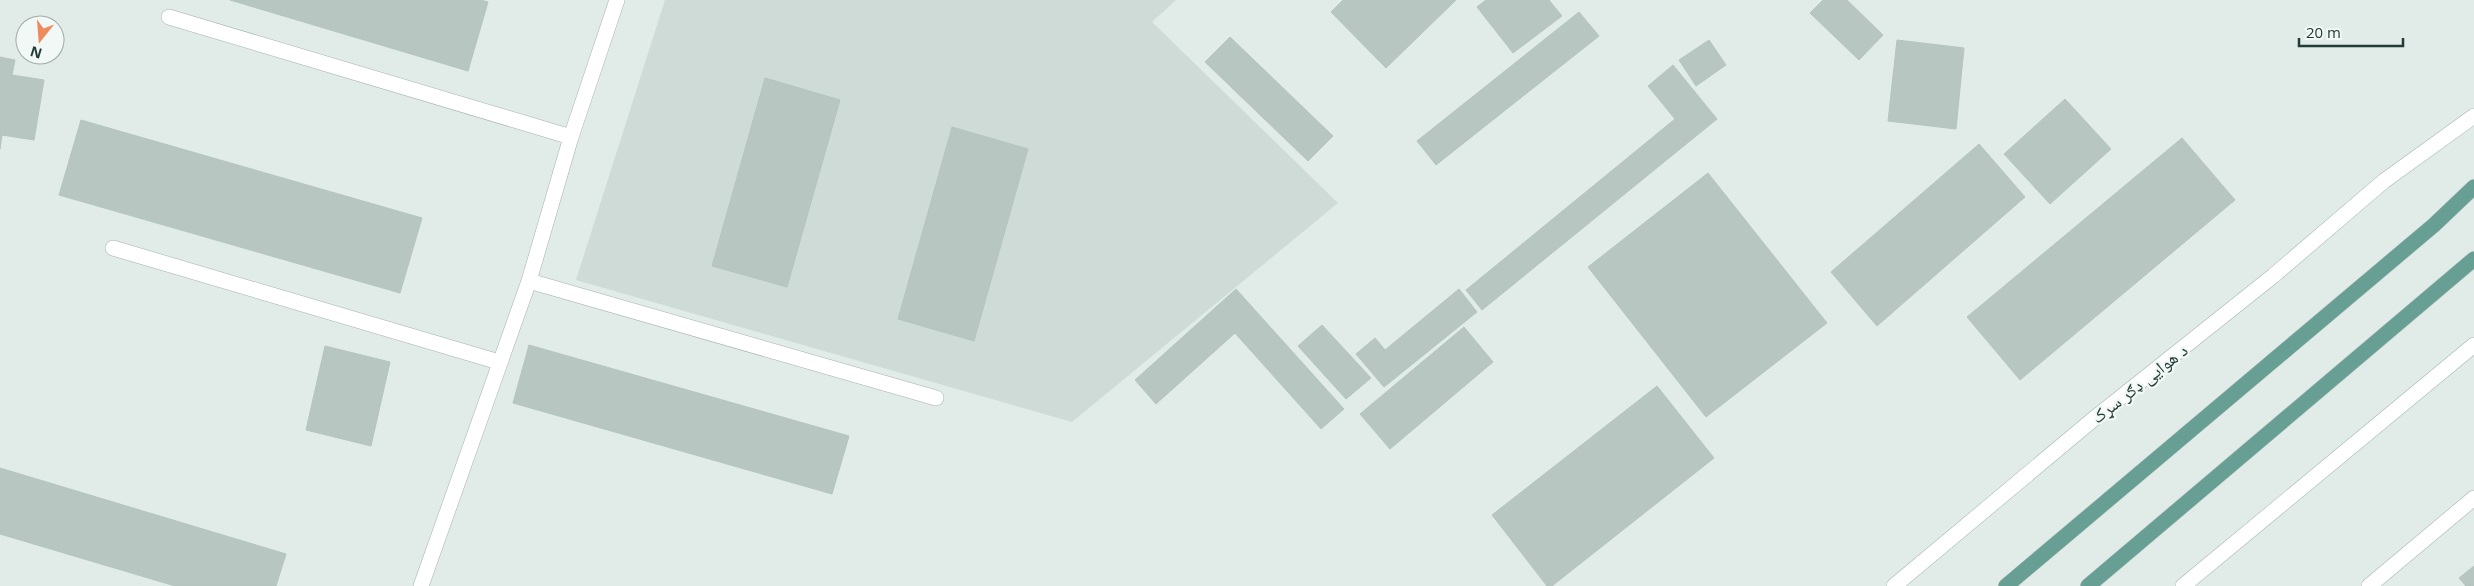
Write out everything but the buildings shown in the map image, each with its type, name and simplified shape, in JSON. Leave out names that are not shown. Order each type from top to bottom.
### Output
[{"type":"main road","points":[[2006,586],[2434,225],[2474,187]]},
{"type":"main road","points":[[2088,586],[2474,258]]},
{"type":"street","points":[[421,586],[529,281],[570,137],[617,0]]},
{"type":"street","points":[[169,17],[570,137]]},
{"type":"street","name":"د هوایی ډګر سړک","points":[[1894,586],[2096,417],[2273,276],[2384,181],[2474,116]]},
{"type":"street","points":[[113,248],[499,362]]},
{"type":"street","points":[[529,281],[936,398]]},
{"type":"street","points":[[2183,586],[2474,345]]},
{"type":"street","points":[[2369,586],[2474,498]]},
{"type":"shaded area","points":[[665,0],[1176,0],[1152,22],[1338,203],[1072,422],[576,280]]}]
